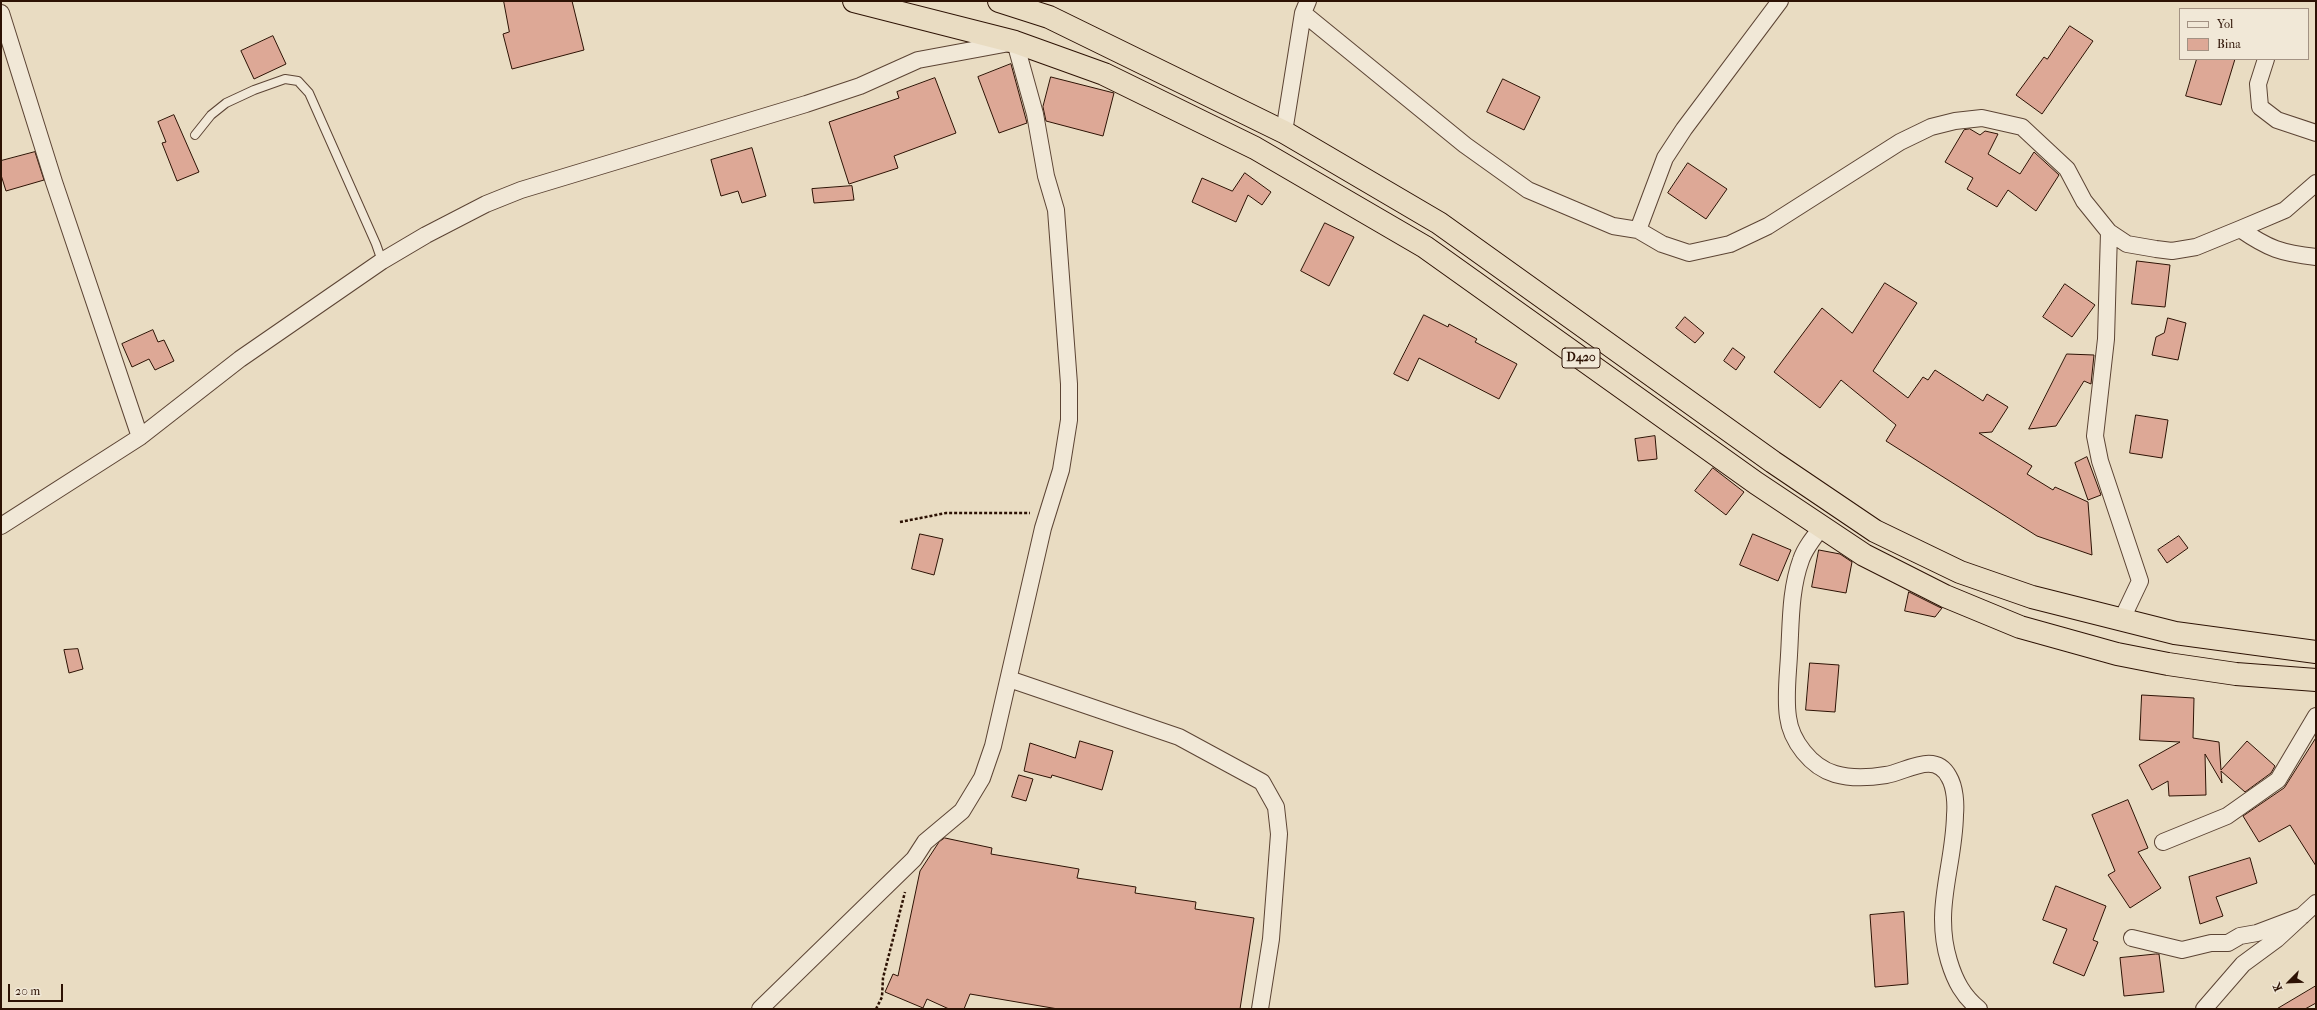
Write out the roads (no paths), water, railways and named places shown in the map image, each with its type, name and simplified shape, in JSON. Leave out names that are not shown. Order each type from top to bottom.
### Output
[{"type":"highway","name":"D420","points":[[854,1],[1015,42],[1104,74],[1255,148],[1425,247],[1756,483],[1864,555],[1945,596],[2020,627],[2117,654],[2168,664],[2236,674],[2316,680]]},
{"type":"highway","name":"D420","points":[[999,1],[1049,17],[1284,132],[1439,223],[1773,462],[1875,531],[1960,572],[2032,597],[2121,621],[2175,633],[2316,652]]},
{"type":"street","points":[[1638,230],[1665,158],[1684,129],[1780,1]]},
{"type":"street","points":[[1284,132],[1305,7]]},
{"type":"street","points":[[1305,7],[1465,145],[1528,190],[1613,226],[1638,230],[1662,244],[1689,253],[1730,244],[1768,226],[1900,142],[1931,127],[1955,121],[1982,118],[2022,127],[2067,169],[2084,201],[2109,232],[2127,244],[2172,251],[2196,247],[2285,210],[2316,183]]},
{"type":"street","points":[[1,13],[54,182],[140,437]]},
{"type":"street","points":[[1,526],[140,437],[240,359],[382,261],[426,235],[486,204],[521,190],[812,102],[860,86],[918,60],[1015,42],[1035,114],[1046,176],[1056,210],[1066,330],[1069,420],[1061,470],[1048,513],[993,746],[982,778],[962,811],[925,842],[914,859],[760,1009]]},
{"type":"street","points":[[2266,60],[2258,84],[2260,106],[2277,120],[2316,133]]},
{"type":"street","points":[[2240,229],[2265,246],[2288,254],[2316,257]]},
{"type":"street","points":[[2109,232],[2106,339],[2096,436],[2100,460],[2140,581],[2121,621]]},
{"type":"street","points":[[1822,527],[1802,559],[1793,592],[1787,686],[1788,718],[1798,742],[1813,763],[1834,774],[1859,779],[1887,775],[1925,763],[1938,765],[1949,777],[1956,804],[1955,832],[1944,886],[1942,912],[1943,942],[1953,975],[1966,998],[1979,1009]]},
{"type":"street","points":[[1009,679],[1179,736],[1262,782],[1276,807],[1279,834],[1271,939],[1260,1009]]},
{"type":"street","points":[[2163,842],[2227,816],[2278,780],[2316,716]]},
{"type":"street","points":[[2204,1009],[2244,964],[2277,939],[2316,903]]},
{"type":"street","points":[[2132,938],[2182,950],[2211,943],[2228,943],[2240,936],[2257,933],[2302,916]]},
{"type":"lane","points":[[195,135],[211,115],[226,103],[285,79],[298,81],[309,93],[376,244],[382,261]]}]
